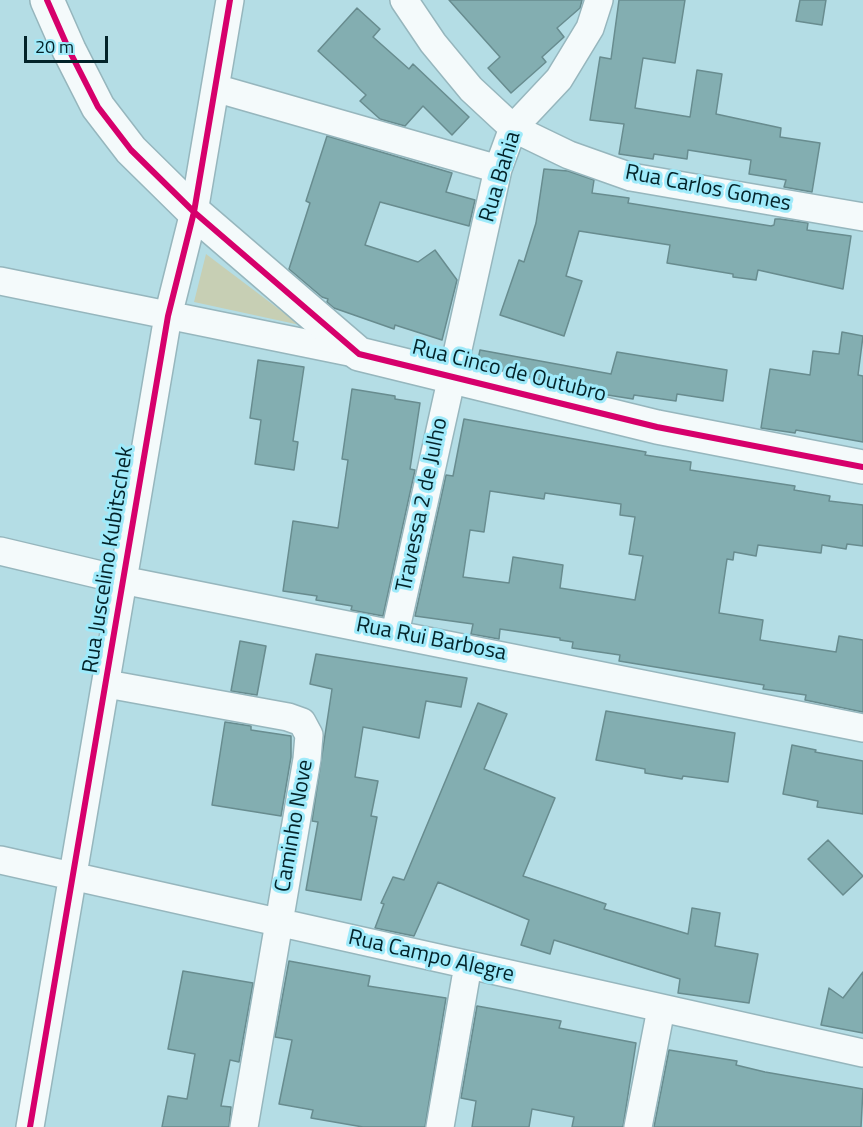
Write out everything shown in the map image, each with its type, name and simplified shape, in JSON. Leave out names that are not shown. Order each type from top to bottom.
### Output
[{"type":"street","name":"Rua Cinco de Outubro","points":[[47,0],[98,107],[131,150],[194,212],[359,354]]},
{"type":"street","name":"Rua Juscelino Kubitschek","points":[[30,1127],[168,316],[194,212],[230,0]]},
{"type":"street","name":"Rua Carlos Gomes","points":[[404,0],[433,43],[471,90],[513,128],[569,155],[631,177],[863,217]]},
{"type":"street","name":"Rua Bahia","points":[[451,377],[498,170],[513,128],[559,79],[590,28],[599,0]]},
{"type":"street","points":[[215,88],[498,170]]},
{"type":"street","name":"Rua Cinco de Outubro","points":[[0,281],[359,354],[657,427],[863,467]]},
{"type":"street","name":"Travessa 2 de Julho","points":[[395,633],[451,377]]},
{"type":"street","name":"Rua Rui Barbosa","points":[[0,551],[122,580],[863,728]]},
{"type":"street","name":"Caminho Nove","points":[[107,684],[288,717],[302,722],[309,735],[307,759],[244,1127]]},
{"type":"street","name":"Rua Campo Alegre","points":[[0,861],[863,1053]]},
{"type":"street","points":[[440,1127],[468,965]]},
{"type":"street","points":[[638,1127],[661,1009]]},
{"type":"green space","points":[[206,254],[300,325],[194,302]]},
{"type":"building","points":[[449,0],[582,0],[580,8],[557,28],[564,37],[542,57],[546,62],[511,93],[488,68],[500,57]]},
{"type":"building","points":[[619,0],[685,0],[675,63],[643,58],[635,108],[690,117],[697,70],[722,74],[716,114],[781,128],[780,137],[820,143],[812,192],[784,187],[786,180],[749,174],[751,160],[688,150],[687,159],[654,154],[653,159],[619,154],[624,124],[590,120],[600,57],[611,59]]},
{"type":"building","points":[[800,0],[826,0],[822,25],[796,21]]},
{"type":"building","points":[[357,8],[380,29],[373,37],[409,69],[413,64],[469,117],[452,135],[423,106],[405,126],[380,119],[360,101],[366,95],[318,51]]},
{"type":"building","points":[[327,136],[452,173],[446,192],[475,200],[469,226],[380,202],[365,245],[418,262],[435,250],[457,280],[442,340],[395,325],[394,329],[334,308],[327,302],[328,299],[322,297],[289,269],[310,203],[306,201]]},
{"type":"building","points":[[544,169],[568,171],[594,180],[592,193],[629,198],[628,203],[771,226],[774,225],[775,219],[808,223],[807,230],[851,236],[843,289],[758,270],[756,280],[667,263],[670,245],[579,231],[566,276],[582,281],[564,336],[500,315],[519,260],[524,262],[536,223]]},
{"type":"building","points":[[842,332],[863,336],[858,375],[863,376],[863,442],[796,430],[795,433],[761,428],[770,369],[810,375],[813,351],[839,354]]},
{"type":"building","points":[[480,350],[611,374],[617,352],[727,370],[723,401],[677,394],[676,401],[634,395],[633,399],[595,393],[477,364]]},
{"type":"building","points":[[258,360],[304,367],[293,441],[298,442],[294,470],[255,464],[261,420],[250,418]]},
{"type":"building","points":[[352,389],[395,396],[395,399],[420,403],[410,469],[415,470],[383,616],[351,610],[352,606],[316,600],[317,596],[283,591],[293,521],[338,528],[348,460],[342,459]]},
{"type":"building","points":[[464,419],[646,452],[645,455],[691,462],[690,470],[795,486],[794,490],[830,496],[829,501],[863,505],[863,546],[847,544],[846,549],[822,545],[821,553],[758,545],[756,556],[734,552],[733,560],[727,559],[719,613],[763,620],[760,640],[836,652],[839,636],[863,640],[863,712],[805,700],[806,695],[763,689],[764,685],[619,661],[620,655],[572,648],[573,642],[560,640],[560,638],[500,629],[499,639],[471,634],[473,624],[415,616],[446,475],[453,476]],"holes":[[[490,491],[544,499],[545,493],[621,504],[620,515],[635,517],[629,554],[643,556],[635,600],[560,588],[563,565],[513,557],[509,583],[463,577],[470,530],[484,532]]]},
{"type":"building","points":[[240,641],[266,646],[257,695],[231,691]]},
{"type":"building","points":[[316,654],[467,678],[461,707],[426,701],[419,738],[363,727],[355,777],[378,781],[371,816],[377,817],[361,900],[306,890],[318,822],[312,821],[332,689],[310,684]]},
{"type":"building","points":[[478,703],[507,714],[484,769],[555,798],[523,876],[606,904],[604,909],[688,934],[692,908],[720,913],[715,946],[758,954],[749,1003],[678,993],[680,979],[554,940],[550,954],[521,945],[529,920],[438,882],[414,936],[375,928],[384,904],[381,903],[393,877],[404,880]]},
{"type":"building","points":[[606,711],[735,733],[728,782],[683,776],[682,779],[645,773],[645,769],[596,760]]},
{"type":"building","points":[[225,722],[251,726],[251,730],[291,736],[291,757],[281,816],[212,805]]},
{"type":"building","points":[[792,745],[863,761],[863,814],[817,807],[818,801],[783,794]]},
{"type":"building","points":[[828,840],[863,876],[843,895],[808,859]]},
{"type":"building","points":[[289,961],[370,976],[368,986],[446,998],[425,1127],[363,1127],[311,1118],[313,1110],[279,1104],[292,1040],[275,1037]]},
{"type":"building","points":[[183,971],[253,983],[239,1062],[230,1060],[221,1106],[231,1107],[229,1127],[162,1127],[168,1096],[187,1099],[195,1054],[168,1049]]},
{"type":"building","points":[[863,972],[863,1033],[821,1025],[829,988],[843,998]]},
{"type":"building","points":[[477,1006],[561,1021],[559,1028],[636,1043],[623,1127],[572,1127],[574,1117],[532,1109],[529,1127],[472,1127],[476,1101],[461,1098]]},
{"type":"building","points":[[669,1050],[737,1061],[736,1065],[765,1072],[863,1089],[861,1127],[654,1127]]},
{"type":"cycle path","points":[[47,0],[98,107],[131,150],[194,212],[359,354],[657,427],[863,467]]},
{"type":"cycle path","points":[[30,1127],[168,316],[194,212],[230,0]]}]
